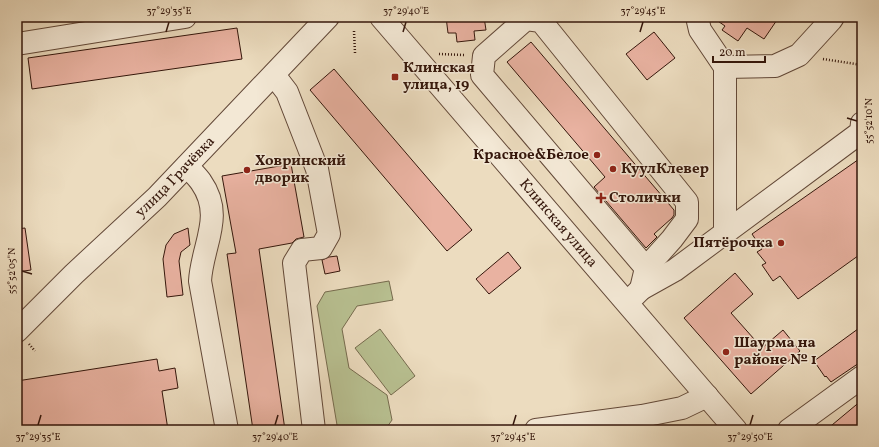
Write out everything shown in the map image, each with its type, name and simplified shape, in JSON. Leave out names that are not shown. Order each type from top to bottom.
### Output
[{"type":"street","points":[[17,44],[185,17]]},
{"type":"street","name":"улица Грачёвка","points":[[17,331],[74,274],[157,198],[328,17]]},
{"type":"street","name":"Клинская улица","points":[[381,17],[638,287],[707,396],[736,430]]},
{"type":"street","points":[[697,17],[700,30],[725,67],[725,232]]},
{"type":"street","points":[[725,67],[775,66],[799,55],[833,17]]},
{"type":"street","points":[[526,19],[541,21],[688,202],[687,219],[638,287],[482,75],[484,56],[526,19]]},
{"type":"street","points":[[274,75],[287,92],[317,169],[329,234],[321,248],[302,250],[294,263],[314,430]]},
{"type":"street","points":[[638,287],[675,270],[862,129]]},
{"type":"street","points":[[187,166],[201,182],[209,196],[212,210],[212,226],[201,268],[200,281],[227,430]]},
{"type":"street","points":[[789,430],[862,377]]},
{"type":"street","points":[[536,430],[642,416],[682,408],[707,396]]},
{"type":"path","points":[[354,31],[355,53]]},
{"type":"path","points":[[437,54],[484,56]]},
{"type":"path","points":[[799,55],[862,65]]},
{"type":"green space","points":[[389,281],[393,300],[357,306],[342,329],[349,368],[387,395],[392,420],[385,430],[344,430],[337,425],[317,306],[325,292]]},
{"type":"green space","points":[[380,329],[415,376],[391,395],[355,348]]},
{"type":"building","points":[[446,17],[484,17],[486,30],[474,31],[475,40],[457,42],[456,33],[448,33]]},
{"type":"building","points":[[712,17],[779,17],[764,39],[747,28],[738,41],[722,30],[725,26]]},
{"type":"building","points":[[237,28],[242,59],[32,89],[28,58]]},
{"type":"building","points":[[654,32],[675,58],[647,80],[626,54]]},
{"type":"building","points":[[531,42],[674,210],[674,215],[672,218],[654,234],[657,237],[646,248],[594,187],[605,177],[507,62]]},
{"type":"building","points":[[334,69],[472,230],[447,251],[310,90]]},
{"type":"building","points":[[862,157],[862,253],[798,299],[780,276],[773,281],[762,265],[766,263],[757,252],[762,249],[752,234]]},
{"type":"building","points":[[291,164],[304,237],[296,239],[292,243],[259,249],[285,430],[253,430],[227,254],[236,253],[222,176]]},
{"type":"building","points":[[25,228],[31,270],[17,272],[17,229]]},
{"type":"building","points":[[188,228],[190,245],[181,252],[179,261],[183,295],[167,297],[163,259],[166,245],[174,234]]},
{"type":"building","points":[[508,252],[521,268],[489,294],[476,279]]},
{"type":"building","points":[[337,256],[340,271],[325,274],[322,260]]},
{"type":"building","points":[[735,273],[753,294],[731,313],[762,348],[783,330],[800,351],[751,394],[684,318]]},
{"type":"building","points":[[862,326],[862,361],[831,382],[826,376],[825,377],[814,361]]},
{"type":"building","points":[[157,359],[159,371],[175,368],[178,388],[162,391],[168,430],[17,430],[17,381]]},
{"type":"building","points":[[862,400],[862,430],[826,430]]},
{"type":"place","name":"Клинская улица, 19","points":[[395,77]]},
{"type":"place","name":"Красное&Белое","points":[[597,155]]},
{"type":"place","name":"КуулКлевер","points":[[613,169]]},
{"type":"place","name":"Ховринский дворик","points":[[247,170]]},
{"type":"place","name":"Столички","points":[[601,198]]},
{"type":"place","name":"Пятёрочка","points":[[781,243]]},
{"type":"place","name":"Шаурма на районе № 1","points":[[726,352]]}]
